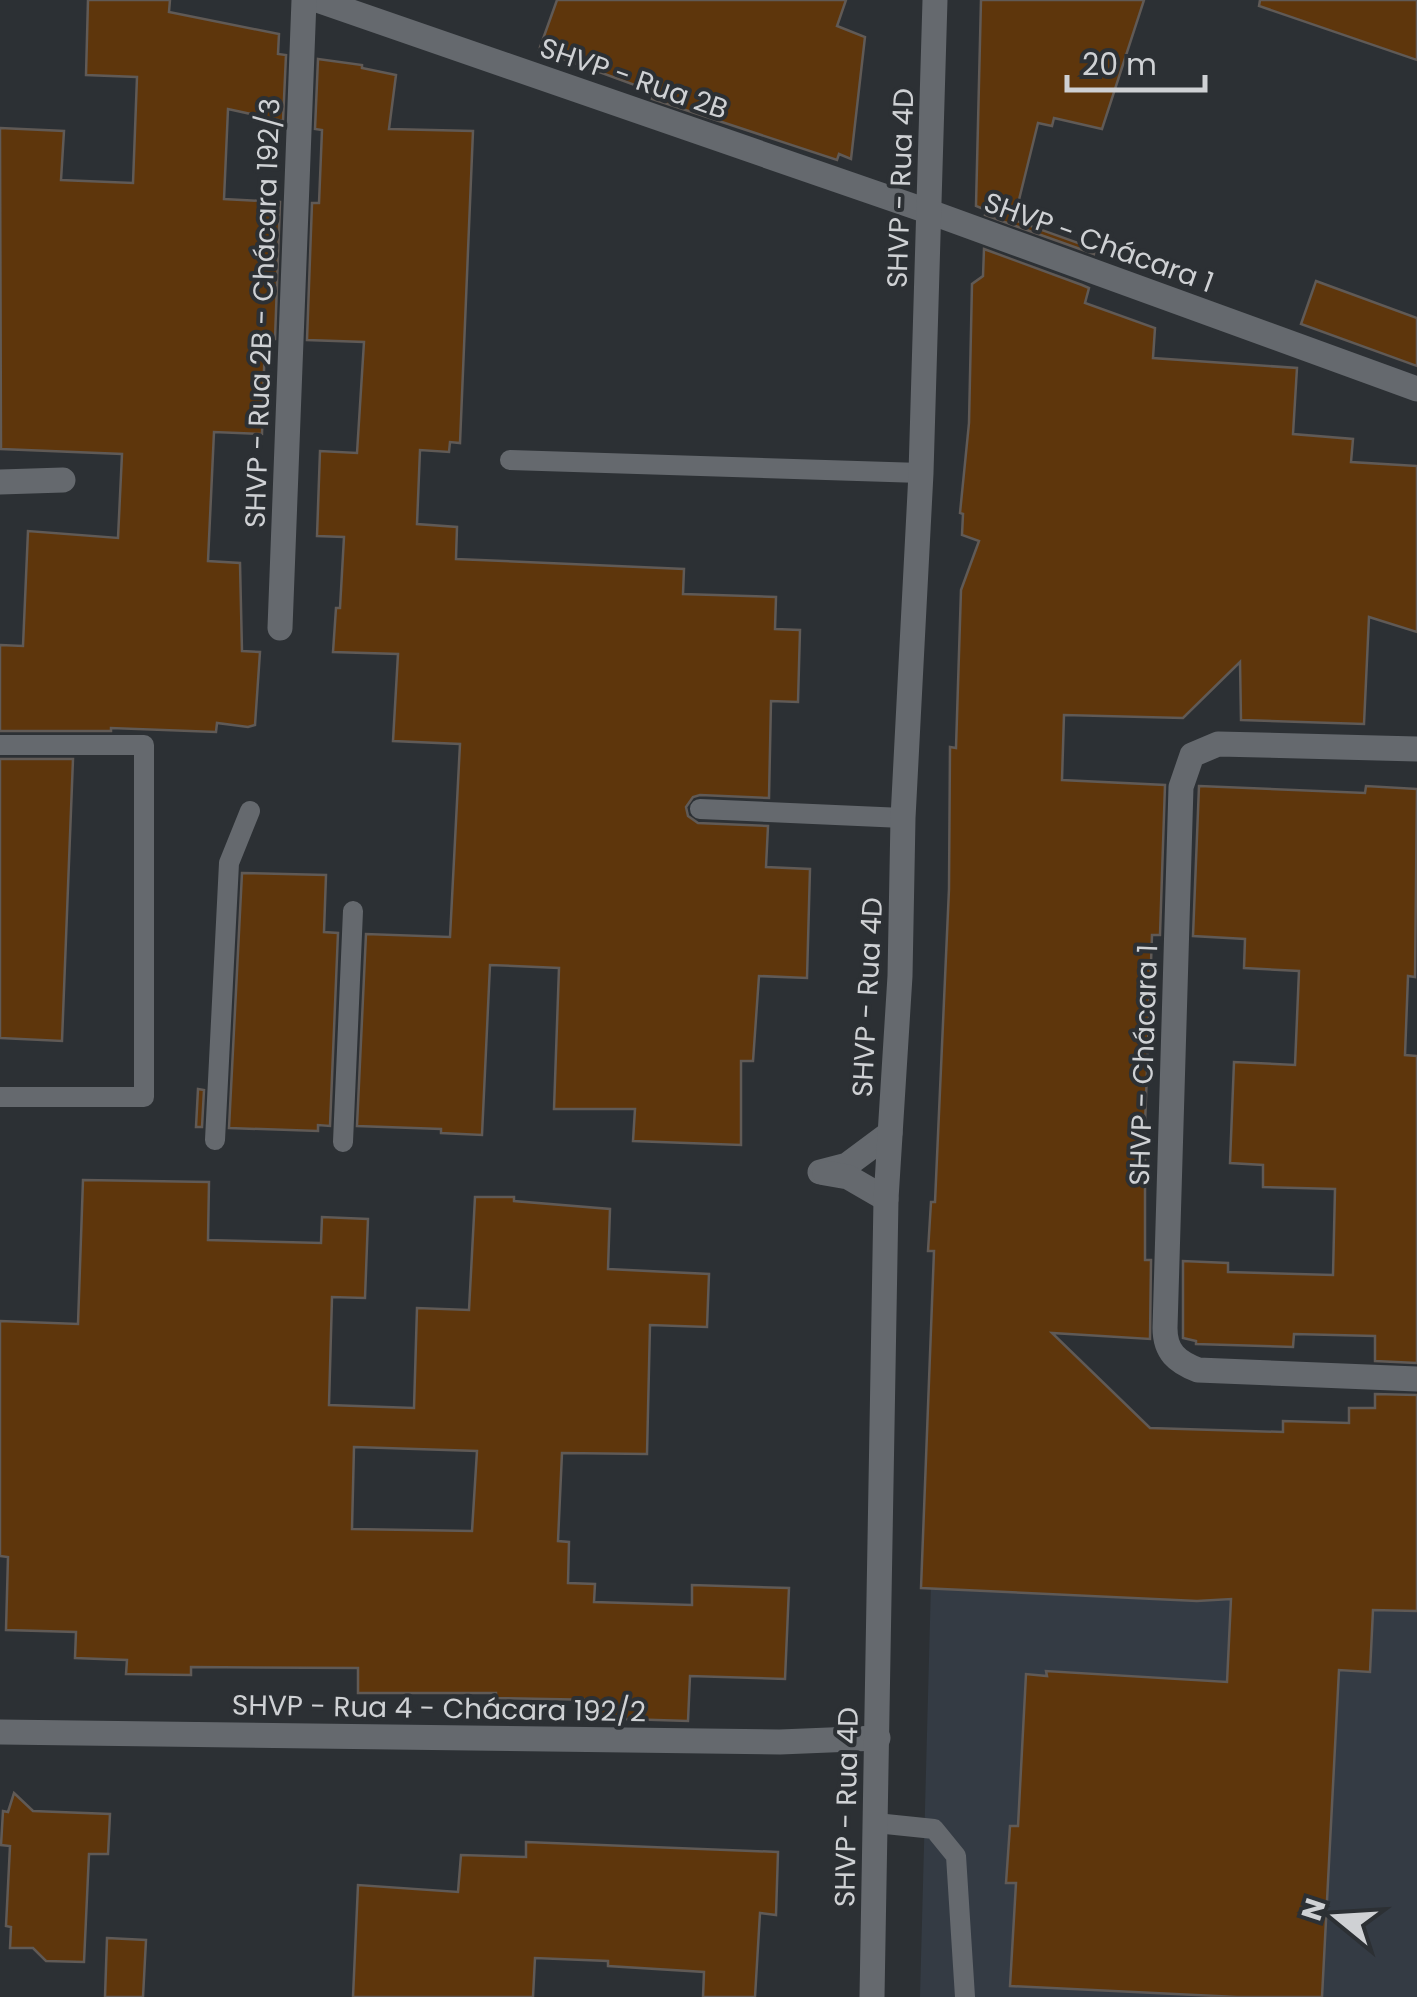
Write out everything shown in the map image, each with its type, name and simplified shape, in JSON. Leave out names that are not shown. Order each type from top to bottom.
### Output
[{"type":"street","name":"SHVP - Rua 2B - Chácara 192/3","points":[[280,628],[304,0]]},
{"type":"street","name":"SHVP - Rua 2B","points":[[318,0],[930,212]]},
{"type":"street","name":"SHVP - Rua 4D","points":[[872,1997],[886,1198],[900,976],[921,473],[935,0]]},
{"type":"street","name":"SHVP - Chácara 1","points":[[930,212],[1417,389]]},
{"type":"street","points":[[0,482],[63,480]]},
{"type":"street","name":"SHVP - Chácara 1","points":[[1417,750],[1218,744],[1192,754],[1181,787],[1165,1328],[1165,1343],[1178,1362],[1198,1370],[1417,1379]]},
{"type":"street","points":[[886,1198],[848,1177],[820,1172],[847,1165],[890,1133]]},
{"type":"street","name":"SHVP - Rua 4 - Chácara 192/2","points":[[0,1732],[780,1742],[878,1738]]},
{"type":"lane","points":[[510,460],[921,473]]},
{"type":"lane","points":[[0,745],[144,744],[144,1097],[0,1097]]},
{"type":"lane","points":[[700,809],[904,818]]},
{"type":"lane","points":[[215,1140],[229,863],[250,811]]},
{"type":"lane","points":[[343,1142],[353,911]]},
{"type":"lane","points":[[876,1824],[934,1829],[956,1856],[965,1997]]},
{"type":"shaded area","points":[[931,1584],[1417,1608],[1417,1997],[920,1997]]},
{"type":"building","points":[[88,0],[170,0],[169,12],[279,34],[278,54],[286,55],[283,121],[228,109],[224,199],[280,202],[275,339],[265,339],[262,434],[214,432],[208,561],[240,563],[242,651],[260,652],[255,725],[248,727],[217,723],[216,732],[111,728],[0,731],[0,645],[23,646],[28,531],[118,538],[122,454],[1,449],[0,128],[64,131],[61,180],[133,183],[137,77],[86,75]]},
{"type":"building","points":[[557,0],[846,0],[837,26],[865,37],[851,159],[839,154],[837,160],[652,99],[654,92],[539,50]]},
{"type":"building","points":[[981,0],[1144,0],[1102,129],[1054,118],[1052,126],[1038,123],[1014,220],[1095,249],[1094,254],[985,215],[986,210],[976,206]]},
{"type":"building","points":[[1260,0],[1417,0],[1417,60],[1259,6]]},
{"type":"building","points":[[318,59],[396,75],[389,129],[473,131],[460,443],[450,442],[449,452],[420,450],[417,524],[457,527],[456,559],[684,569],[683,594],[776,597],[775,629],[800,630],[798,702],[771,701],[769,798],[700,795],[693,797],[686,807],[688,816],[698,823],[768,826],[766,867],[810,869],[807,978],[759,976],[753,1061],[741,1061],[741,1145],[633,1141],[635,1109],[554,1109],[559,968],[490,965],[482,1135],[441,1133],[441,1129],[357,1126],[366,934],[450,937],[460,744],[393,741],[398,654],[333,652],[344,537],[317,536],[320,451],[357,453],[364,342],[307,340],[312,203],[319,203],[322,130],[315,129]]},
{"type":"building","points":[[984,249],[1089,288],[1085,303],[1155,328],[1153,358],[1297,368],[1293,434],[1353,439],[1351,462],[1417,466],[1417,632],[1369,617],[1364,724],[1241,720],[1240,662],[1183,718],[1064,715],[1062,780],[1165,785],[1160,935],[1152,935],[1145,1125],[1145,1260],[1151,1260],[1150,1339],[1052,1333],[1150,1428],[1283,1432],[1283,1421],[1349,1423],[1349,1408],[1375,1408],[1375,1394],[1417,1395],[1417,1611],[1373,1610],[1370,1672],[1339,1670],[1322,1997],[1010,1986],[1016,1883],[1006,1883],[1010,1826],[1018,1826],[1026,1674],[1047,1676],[1046,1671],[1227,1682],[1231,1599],[1197,1601],[921,1588],[934,1251],[928,1251],[931,1202],[935,1202],[949,889],[950,747],[956,748],[961,590],[979,541],[962,535],[960,513],[969,423],[972,284],[983,276]]},
{"type":"building","points":[[1316,281],[1417,318],[1417,366],[1301,324]]},
{"type":"building","points":[[0,759],[73,759],[62,1041],[0,1038]]},
{"type":"building","points":[[1199,786],[1365,793],[1366,786],[1417,789],[1415,977],[1408,976],[1405,1055],[1417,1056],[1417,1363],[1375,1361],[1375,1336],[1294,1334],[1293,1347],[1196,1344],[1183,1338],[1183,1261],[1228,1263],[1228,1272],[1333,1275],[1335,1189],[1263,1187],[1263,1165],[1230,1163],[1234,1062],[1295,1065],[1299,971],[1244,968],[1245,939],[1193,936]]},
{"type":"building","points":[[242,873],[326,875],[324,932],[338,933],[330,1126],[318,1125],[318,1131],[229,1128]]},
{"type":"building","points":[[198,1089],[204,1090],[202,1127],[196,1127]]},
{"type":"building","points":[[83,1180],[209,1182],[208,1240],[321,1243],[322,1217],[368,1219],[365,1298],[332,1297],[329,1405],[414,1408],[417,1308],[469,1310],[475,1197],[514,1197],[514,1201],[610,1209],[608,1269],[709,1274],[707,1327],[650,1325],[647,1454],[562,1453],[558,1541],[569,1542],[568,1583],[595,1584],[594,1602],[692,1605],[692,1585],[789,1588],[785,1679],[690,1676],[688,1721],[592,1718],[598,1700],[496,1698],[496,1693],[358,1693],[358,1668],[191,1667],[191,1675],[126,1674],[127,1660],[75,1658],[76,1632],[6,1630],[8,1557],[0,1556],[0,1321],[78,1324]],"holes":[[[354,1447],[477,1451],[472,1531],[352,1529]]]},
{"type":"building","points":[[14,1793],[33,1811],[110,1814],[108,1854],[89,1854],[84,1962],[46,1961],[33,1948],[10,1948],[11,1927],[6,1926],[10,1846],[1,1845],[3,1811],[8,1812]]},
{"type":"building","points":[[526,1842],[778,1852],[776,1915],[760,1913],[755,1997],[703,1997],[704,1972],[608,1966],[608,1961],[535,1958],[533,1997],[353,1997],[358,1885],[458,1892],[461,1855],[526,1857]]},
{"type":"building","points":[[107,1938],[146,1940],[143,1997],[105,1997]]}]
